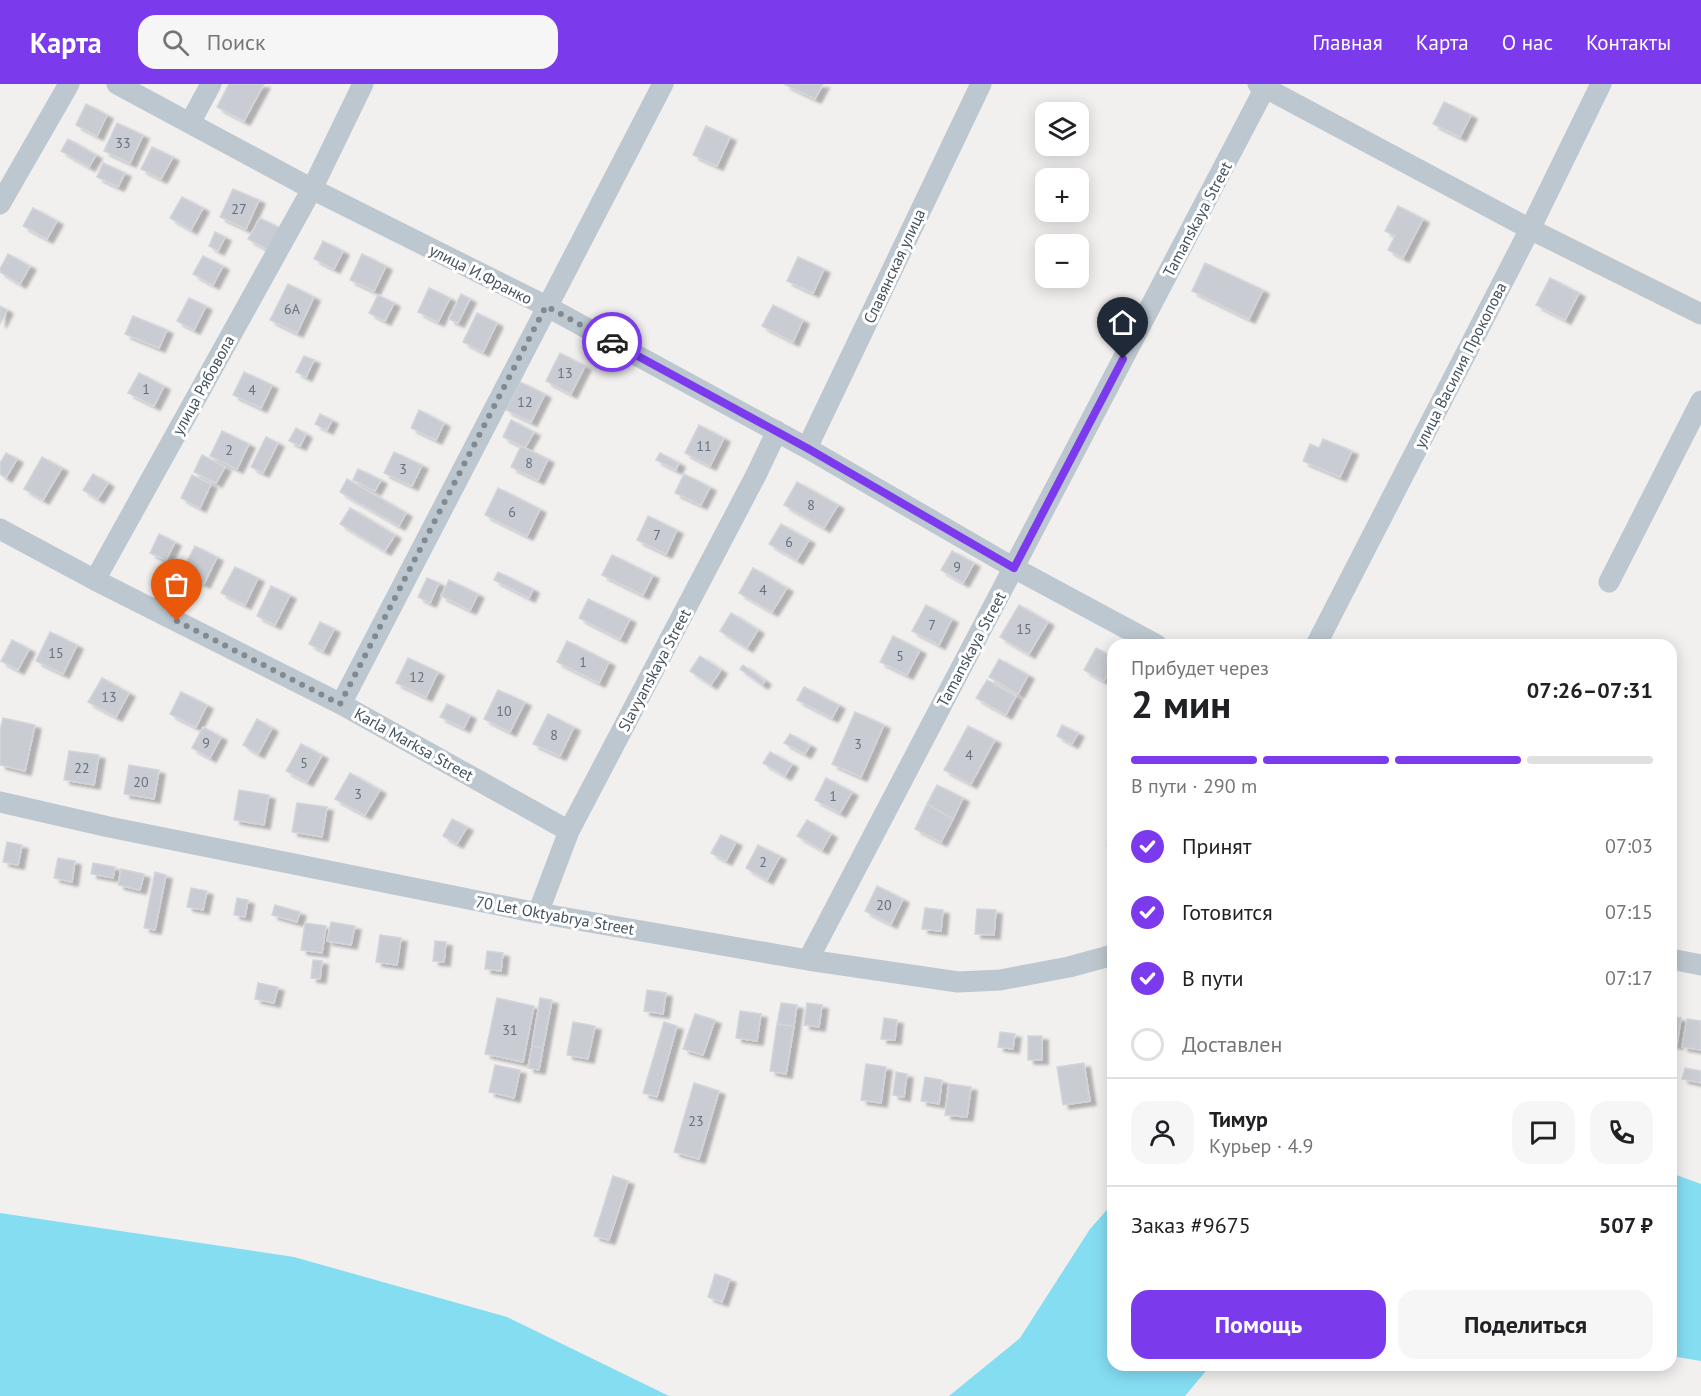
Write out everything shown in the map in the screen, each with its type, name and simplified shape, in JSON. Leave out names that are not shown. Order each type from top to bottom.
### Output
[{"type":"street","points":[[0,204],[69,84]]},
{"type":"street","name":"улица И.Франко","points":[[117,84],[312,189],[546,306],[777,431],[1014,568],[1146,639]]},
{"type":"street","points":[[190,123],[211,84]]},
{"type":"street","name":"улица Рябовола","points":[[95,580],[312,189],[363,84]]},
{"type":"street","points":[[340,704],[663,84]]},
{"type":"street","name":"Славянская улица","points":[[807,448],[981,84]]},
{"type":"street","name":"улица Василия Прокопова","points":[[1319,639],[1530,229],[1601,84]]},
{"type":"street","points":[[1263,85],[1530,229],[1701,314]]},
{"type":"street","name":"Tamanskaya Street","points":[[808,960],[1014,568],[1263,85]]},
{"type":"street","points":[[1609,582],[1701,401]]},
{"type":"street","name":"Slavyanskaya Street","points":[[538,912],[569,831],[777,431]]},
{"type":"street","name":"Karla Marksa Street","points":[[0,529],[95,580],[340,704],[569,831]]},
{"type":"street","name":"70 Let Oktyabrya Street","points":[[0,802],[121,829],[538,912],[808,960],[958,982],[1000,980],[1107,956]]},
{"type":"street","points":[[1677,960],[1701,965]]},
{"type":"water","points":[[1677,1175],[1701,1184],[1701,1361],[1677,1357]]},
{"type":"water","points":[[1107,1210],[1107,1371],[1206,1371],[1185,1396],[949,1396],[1020,1338],[1090,1229]]},
{"type":"water","points":[[0,1213],[294,1257],[507,1317],[669,1396],[0,1396]]},
{"type":"building","points":[[229,84],[264,84],[244,121],[217,107]]},
{"type":"building","points":[[784,84],[823,84],[815,99]]},
{"type":"building","points":[[1444,102],[1471,115],[1460,137],[1433,124]]},
{"type":"building","points":[[86,104],[107,115],[97,136],[76,125]]},
{"type":"building","points":[[117,123],[143,135],[130,163],[104,151]]},
{"type":"building","points":[[706,126],[730,137],[717,166],[693,155]]},
{"type":"building","points":[[68,139],[96,155],[89,167],[61,151]]},
{"type":"building","points":[[152,147],[173,157],[161,179],[141,169]]},
{"type":"building","points":[[103,163],[125,173],[118,187],[97,177]]},
{"type":"building","points":[[233,189],[259,200],[246,229],[220,217]]},
{"type":"building","points":[[182,197],[203,208],[191,230],[170,218]]},
{"type":"building","points":[[1398,206],[1423,219],[1403,258],[1388,250],[1395,236],[1385,231]]},
{"type":"building","points":[[33,208],[57,221],[47,239],[23,226]]},
{"type":"building","points":[[260,218],[282,229],[270,251],[248,239]]},
{"type":"building","points":[[215,232],[225,237],[218,251],[209,246]]},
{"type":"building","points":[[323,241],[343,251],[334,269],[314,259]]},
{"type":"building","points":[[8,254],[30,266],[20,284],[0,272]]},
{"type":"building","points":[[362,254],[386,266],[374,291],[350,280]]},
{"type":"building","points":[[203,256],[223,266],[213,285],[193,274]]},
{"type":"building","points":[[798,257],[824,269],[813,293],[787,281]]},
{"type":"building","points":[[1205,263],[1263,290],[1249,319],[1192,291]]},
{"type":"building","points":[[1550,278],[1579,293],[1565,320],[1536,305]]},
{"type":"building","points":[[288,284],[314,297],[297,333],[270,320]]},
{"type":"building","points":[[429,288],[450,298],[438,322],[418,312]]},
{"type":"building","points":[[461,294],[470,299],[458,323],[449,319]]},
{"type":"building","points":[[378,295],[394,303],[385,321],[369,313]]},
{"type":"building","points":[[189,298],[206,306],[194,330],[177,321]]},
{"type":"building","points":[[773,305],[803,320],[793,342],[762,326]]},
{"type":"building","points":[[0,306],[7,310],[0,324]]},
{"type":"building","points":[[477,313],[497,323],[483,352],[463,342]]},
{"type":"building","points":[[133,316],[167,330],[159,348],[125,334]]},
{"type":"building","points":[[560,353],[585,366],[571,394],[546,381]]},
{"type":"building","points":[[304,356],[314,360],[306,377],[296,372]]},
{"type":"building","points":[[244,372],[272,385],[261,408],[233,395]]},
{"type":"building","points":[[139,373],[164,386],[154,406],[128,393]]},
{"type":"building","points":[[520,382],[545,394],[531,422],[506,410]]},
{"type":"building","points":[[419,410],[444,423],[436,440],[411,428]]},
{"type":"building","points":[[320,414],[332,420],[327,430],[315,424]]},
{"type":"building","points":[[511,420],[534,432],[525,448],[503,437]]},
{"type":"building","points":[[699,425],[724,438],[710,466],[685,453]]},
{"type":"building","points":[[296,428],[306,434],[300,446],[289,441]]},
{"type":"building","points":[[222,431],[249,444],[237,469],[210,456]]},
{"type":"building","points":[[266,437],[278,443],[263,473],[251,467]]},
{"type":"building","points":[[1323,439],[1352,451],[1340,477],[1303,461],[1310,444],[1319,448]]},
{"type":"building","points":[[521,446],[548,459],[538,480],[511,467]]},
{"type":"building","points":[[394,452],[422,465],[412,486],[384,473]]},
{"type":"building","points":[[6,453],[17,459],[6,478],[0,474],[0,463]]},
{"type":"building","points":[[660,453],[679,463],[676,470],[656,460]]},
{"type":"building","points":[[202,455],[225,467],[216,483],[194,472]]},
{"type":"building","points":[[42,457],[62,468],[43,500],[24,489]]},
{"type":"building","points":[[358,469],[381,480],[375,491],[353,480]]},
{"type":"building","points":[[93,474],[108,483],[98,499],[83,490]]},
{"type":"building","points":[[684,474],[710,487],[701,505],[675,493]]},
{"type":"building","points":[[192,475],[211,484],[200,508],[181,498]]},
{"type":"building","points":[[347,479],[406,513],[399,526],[340,492]]},
{"type":"building","points":[[797,482],[838,505],[824,528],[784,505]]},
{"type":"building","points":[[498,488],[540,509],[527,536],[485,515]]},
{"type":"building","points":[[350,508],[395,535],[385,551],[340,524]]},
{"type":"building","points":[[648,516],[677,530],[666,554],[637,540]]},
{"type":"building","points":[[781,524],[809,540],[797,560],[769,544]]},
{"type":"building","points":[[159,534],[175,542],[166,560],[150,553]]},
{"type":"building","points":[[195,546],[217,557],[204,584],[181,573]]},
{"type":"building","points":[[952,551],[974,563],[963,583],[941,570]]},
{"type":"building","points":[[612,555],[653,575],[643,595],[602,575]]},
{"type":"building","points":[[235,567],[258,578],[245,605],[221,593]]},
{"type":"building","points":[[753,568],[787,588],[772,612],[739,593]]},
{"type":"building","points":[[498,572],[533,589],[529,598],[494,580]]},
{"type":"building","points":[[427,578],[439,583],[430,603],[418,597]]},
{"type":"building","points":[[449,580],[478,594],[470,610],[441,596]]},
{"type":"building","points":[[271,586],[290,595],[275,625],[257,616]]},
{"type":"building","points":[[588,599],[630,619],[620,639],[579,618]]},
{"type":"building","points":[[926,605],[952,619],[939,645],[912,631]]},
{"type":"building","points":[[1019,605],[1048,622],[1029,654],[1000,637]]},
{"type":"building","points":[[731,613],[758,630],[747,648],[720,631]]},
{"type":"building","points":[[320,622],[334,629],[323,651],[309,644]]},
{"type":"building","points":[[50,632],[77,645],[63,674],[36,661]]},
{"type":"building","points":[[893,636],[920,650],[907,675],[880,662]]},
{"type":"building","points":[[12,640],[29,649],[18,670],[1,661]]},
{"type":"building","points":[[567,641],[609,662],[599,683],[557,662]]},
{"type":"building","points":[[1096,648],[1107,654],[1107,675],[1104,681],[1084,670]]},
{"type":"building","points":[[700,656],[721,670],[711,685],[690,671]]},
{"type":"building","points":[[408,658],[438,672],[426,697],[396,683]]},
{"type":"building","points":[[999,659],[1028,675],[1018,694],[989,677]]},
{"type":"building","points":[[743,665],[765,681],[762,685],[740,669]]},
{"type":"building","points":[[102,678],[129,693],[116,717],[88,702]]},
{"type":"building","points":[[987,680],[1016,696],[1006,715],[976,698]]},
{"type":"building","points":[[804,687],[839,705],[832,718],[797,700]]},
{"type":"building","points":[[498,690],[525,702],[510,732],[484,719]]},
{"type":"building","points":[[181,692],[207,705],[196,727],[170,714]]},
{"type":"building","points":[[447,704],[470,715],[464,728],[440,717]]},
{"type":"building","points":[[855,712],[884,725],[861,777],[832,764]]},
{"type":"building","points":[[548,714],[574,727],[560,756],[533,744]]},
{"type":"building","points":[[3,718],[35,725],[25,771],[0,765],[0,731]]},
{"type":"building","points":[[257,719],[272,728],[258,754],[243,745]]},
{"type":"building","points":[[1062,725],[1078,733],[1072,744],[1057,736]]},
{"type":"building","points":[[968,726],[995,740],[971,784],[944,770]]},
{"type":"building","points":[[203,727],[221,737],[210,758],[192,748]]},
{"type":"building","points":[[790,734],[810,745],[805,754],[784,743]]},
{"type":"building","points":[[301,744],[322,755],[307,782],[286,771]]},
{"type":"building","points":[[69,751],[99,755],[94,785],[64,780]]},
{"type":"building","points":[[770,752],[792,764],[785,776],[763,763]]},
{"type":"building","points":[[129,765],[159,770],[154,799],[124,794]]},
{"type":"building","points":[[350,773],[380,790],[365,815],[335,799]]},
{"type":"building","points":[[826,778],[852,792],[840,813],[815,800]]},
{"type":"building","points":[[937,785],[963,798],[953,819],[927,804]]},
{"type":"building","points":[[239,790],[269,795],[264,825],[234,820]]},
{"type":"building","points":[[297,803],[327,807],[322,837],[292,832]]},
{"type":"building","points":[[927,804],[953,819],[941,842],[915,829]]},
{"type":"building","points":[[452,819],[467,827],[457,844],[443,836]]},
{"type":"building","points":[[807,820],[831,834],[822,850],[797,836]]},
{"type":"building","points":[[721,835],[736,842],[726,861],[711,853]]},
{"type":"building","points":[[7,842],[22,845],[18,865],[3,862]]},
{"type":"building","points":[[758,845],[780,856],[767,880],[746,868]]},
{"type":"building","points":[[58,858],[75,861],[72,882],[54,878]]},
{"type":"building","points":[[93,863],[115,867],[113,878],[91,874]]},
{"type":"building","points":[[121,869],[144,874],[140,890],[118,885]]},
{"type":"building","points":[[155,872],[166,875],[155,930],[144,928]]},
{"type":"building","points":[[877,886],[903,899],[891,924],[865,911]]},
{"type":"building","points":[[191,888],[207,891],[203,910],[187,907]]},
{"type":"building","points":[[237,898],[248,900],[245,917],[234,915]]},
{"type":"building","points":[[275,905],[300,912],[297,922],[272,915]]},
{"type":"building","points":[[925,908],[943,910],[941,931],[922,929]]},
{"type":"building","points":[[977,909],[996,910],[994,935],[975,934]]},
{"type":"building","points":[[331,922],[355,926],[351,945],[327,941]]},
{"type":"building","points":[[305,923],[326,926],[322,953],[301,950]]},
{"type":"building","points":[[380,935],[401,938],[397,965],[376,962]]},
{"type":"building","points":[[435,941],[446,942],[444,962],[433,961]]},
{"type":"building","points":[[487,951],[503,953],[501,971],[485,969]]},
{"type":"building","points":[[313,960],[322,961],[320,979],[311,978]]},
{"type":"building","points":[[258,983],[278,987],[274,1003],[255,999]]},
{"type":"building","points":[[647,990],[666,993],[663,1014],[644,1011]]},
{"type":"building","points":[[497,998],[534,1006],[523,1062],[485,1054]]},
{"type":"building","points":[[540,998],[552,1000],[543,1048],[532,1046]]},
{"type":"building","points":[[781,1003],[797,1005],[794,1026],[777,1024]]},
{"type":"building","points":[[807,1003],[822,1005],[819,1027],[804,1025]]},
{"type":"building","points":[[740,1011],[761,1014],[757,1041],[736,1038]]},
{"type":"building","points":[[695,1014],[715,1020],[703,1055],[683,1049]]},
{"type":"building","points":[[884,1018],[897,1020],[895,1040],[881,1039]]},
{"type":"building","points":[[1677,1018],[1681,1018],[1677,1045]]},
{"type":"building","points":[[1687,1019],[1701,1021],[1701,1050],[1682,1047]]},
{"type":"building","points":[[573,1022],[595,1026],[588,1059],[567,1055]]},
{"type":"building","points":[[664,1022],[677,1026],[657,1097],[643,1093]]},
{"type":"building","points":[[777,1024],[794,1026],[786,1074],[770,1071]]},
{"type":"building","points":[[1000,1032],[1015,1034],[1013,1049],[998,1047]]},
{"type":"building","points":[[1028,1036],[1042,1036],[1042,1060],[1028,1060]]},
{"type":"building","points":[[532,1046],[543,1048],[539,1070],[528,1068]]},
{"type":"building","points":[[1084,1063],[1090,1101],[1063,1105],[1057,1067]]},
{"type":"building","points":[[866,1064],[886,1067],[881,1103],[861,1100]]},
{"type":"building","points":[[495,1065],[520,1070],[514,1098],[489,1092]]},
{"type":"building","points":[[1685,1068],[1701,1071],[1701,1083],[1682,1079]]},
{"type":"building","points":[[896,1072],[907,1074],[904,1097],[893,1095]]},
{"type":"building","points":[[925,1077],[942,1080],[939,1104],[921,1101]]},
{"type":"building","points":[[694,1083],[719,1091],[699,1159],[674,1152]]},
{"type":"building","points":[[949,1084],[971,1087],[967,1117],[945,1115]]},
{"type":"building","points":[[613,1176],[628,1181],[609,1240],[594,1236]]},
{"type":"building","points":[[715,1274],[730,1279],[722,1302],[708,1297]]},
{"type":"way so far","points":[[177,621],[340,704],[546,306],[612,342]]},
{"type":"route","points":[[612,342],[807,448],[1014,568],[1123,359]]}]
